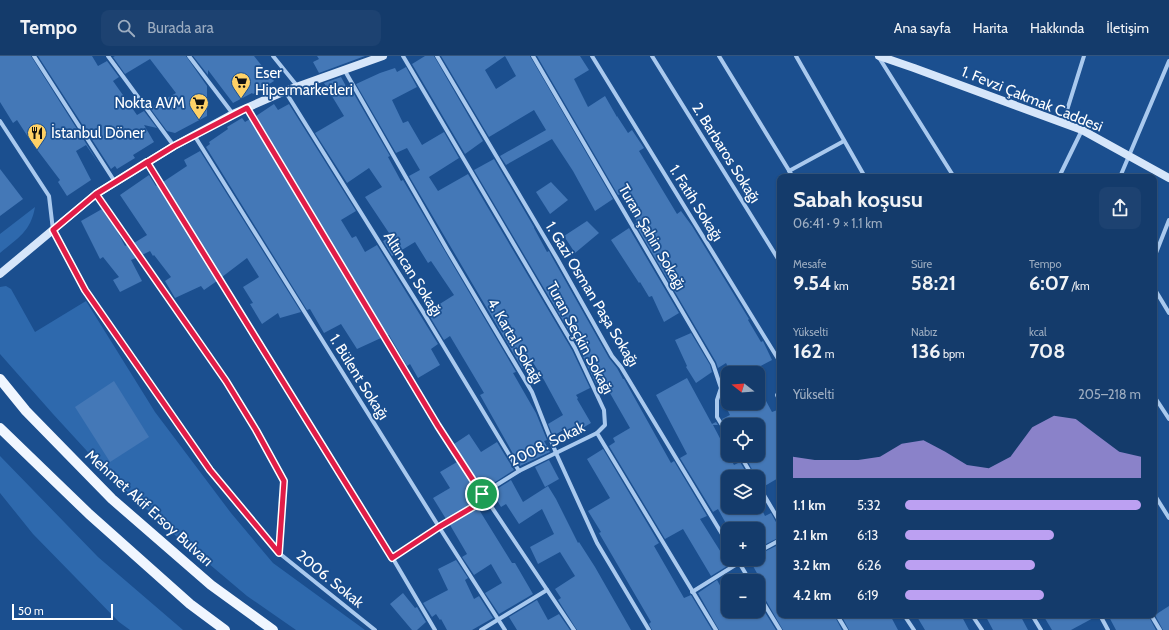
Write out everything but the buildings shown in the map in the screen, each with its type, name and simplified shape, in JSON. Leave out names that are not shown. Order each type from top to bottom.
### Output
[{"type":"main road","name":"Mehmet Akif Ersoy Bulvarı","points":[[0,379],[26,411],[112,499],[211,585],[272,630]]},
{"type":"main road","points":[[0,428],[89,514],[190,604],[225,630]]},
{"type":"street","points":[[34,56],[115,183]]},
{"type":"street","points":[[108,56],[174,146]]},
{"type":"street","points":[[189,56],[233,114]]},
{"type":"street","points":[[273,56],[298,87]]},
{"type":"street","points":[[0,274],[96,194],[174,146],[233,114],[286,91],[346,71],[372,58],[383,56]]},
{"type":"street","name":"Turan Seçkin Sokağı","points":[[403,56],[575,348],[604,410],[605,425],[596,433]]},
{"type":"street","name":"1. Gazi Osman Paşa Sokağı","points":[[437,56],[555,255],[612,356],[624,372],[721,532]]},
{"type":"street","name":"Turan Şahin Sokağı","points":[[533,56],[713,364],[721,388],[717,400],[717,417],[721,424]]},
{"type":"street","name":"1. Fatih Sokağı","points":[[592,56],[777,357]]},
{"type":"street","name":"2. Barbaros Sokağı","points":[[652,56],[777,257]]},
{"type":"street","points":[[719,56],[791,174]]},
{"type":"street","points":[[796,56],[863,174]]},
{"type":"street","points":[[878,56],[952,174]]},
{"type":"street","name":"1. Fevzi Çakmak Caddesi","points":[[878,56],[1082,130],[1169,178]]},
{"type":"street","points":[[1063,124],[1084,56]]},
{"type":"street","points":[[1122,174],[1130,157],[1169,61]]},
{"type":"street","name":"4. Kartal Sokağı","points":[[346,71],[447,249],[532,392],[556,453],[597,543],[649,630]]},
{"type":"street","name":"Altıncan Sokağı","points":[[286,91],[423,312],[519,471]]},
{"type":"street","points":[[247,108],[438,426],[574,630]]},
{"type":"street","points":[[0,121],[50,196],[53,230]]},
{"type":"street","points":[[1060,174],[1082,130]]},
{"type":"street","name":"1. Bülent Sokağı","points":[[194,135],[505,630]]},
{"type":"street","points":[[789,170],[844,141]]},
{"type":"street","points":[[147,162],[435,630]]},
{"type":"street","points":[[96,194],[226,381],[256,430],[284,481],[279,553]]},
{"type":"street","points":[[1157,250],[1169,220]]},
{"type":"street","name":"2006. Sokak","points":[[53,230],[85,290],[210,470],[279,553],[375,630]]},
{"type":"street","points":[[1157,293],[1169,312]]},
{"type":"street","points":[[1157,401],[1169,419]]},
{"type":"street","points":[[596,433],[678,565],[692,592],[716,630]]},
{"type":"street","name":"2008. Sokak","points":[[392,558],[439,527],[478,504],[482,494],[519,471],[596,433]]},
{"type":"street","points":[[765,497],[777,517]]},
{"type":"street","points":[[1157,499],[1169,518]]},
{"type":"street","points":[[765,548],[777,542]]},
{"type":"street","points":[[692,592],[731,566]]},
{"type":"street","points":[[481,630],[547,590]]},
{"type":"street","points":[[765,605],[780,630]]},
{"type":"street","points":[[839,618],[846,630]]},
{"type":"street","points":[[906,618],[914,630]]},
{"type":"street","points":[[974,618],[982,630]]},
{"type":"street","points":[[1034,618],[1041,630]]},
{"type":"street","points":[[1102,618],[1108,630]]},
{"type":"street","points":[[1153,618],[1160,630]]},
{"type":"shaded area","points":[[35,207],[27,228],[18,238],[0,253],[0,234]]},
{"type":"shaded area","points":[[6,286],[11,289],[35,332],[86,301],[155,412],[231,513],[273,563],[365,630],[296,630],[247,596],[176,536],[109,475],[0,354],[0,287]]},
{"type":"shaded area","points":[[0,456],[98,557],[183,630],[130,630],[119,622],[33,534],[0,493]]},
{"type":"place","name":"Eser Hipermarketleri","points":[[241,99]]},
{"type":"place","name":"Nokta AVM","points":[[199,120]]},
{"type":"place","name":"İstanbul Döner","points":[[37,150]]},
{"type":"route","points":[[482,494],[438,426],[247,108],[174,146],[147,162],[115,183],[96,194],[226,381],[256,430],[284,481],[284,502],[279,553],[210,470],[85,290],[53,230],[96,194],[147,162],[392,558],[439,527],[478,504],[482,494]]}]
